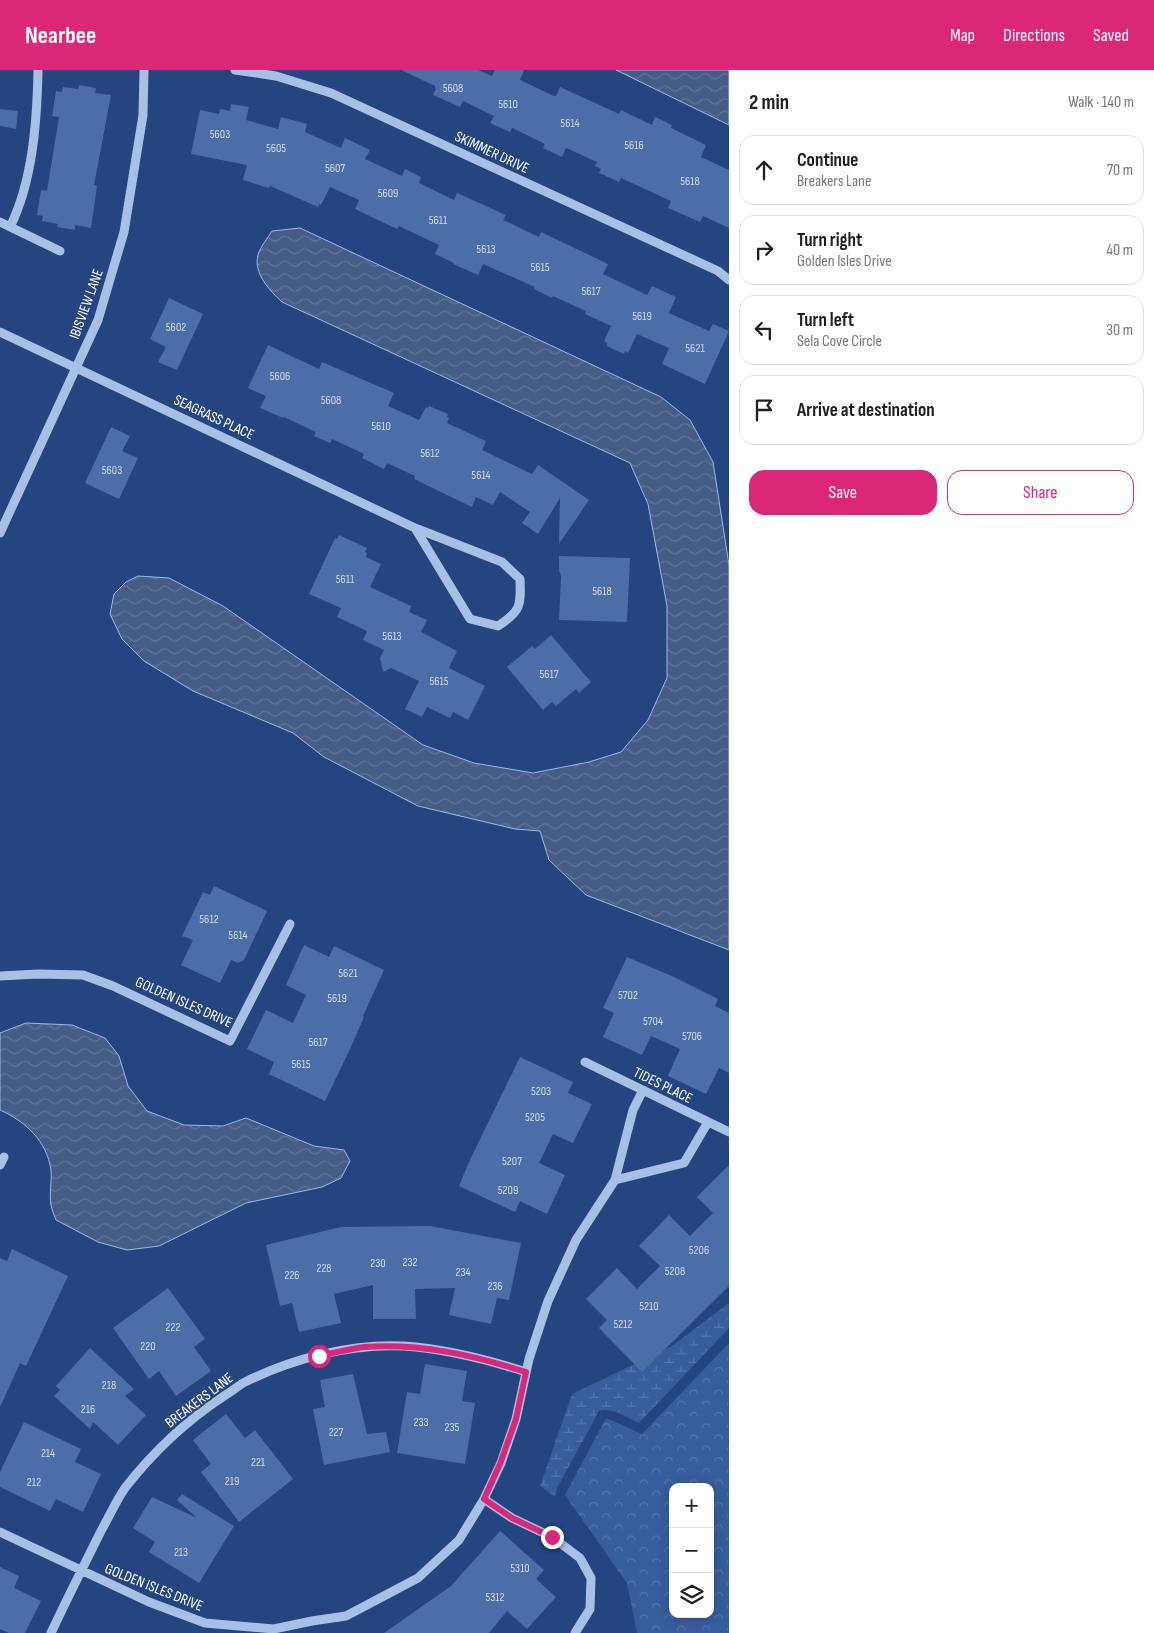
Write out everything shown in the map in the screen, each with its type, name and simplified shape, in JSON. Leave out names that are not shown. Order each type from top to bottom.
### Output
[{"type":"street","points":[[10,226],[18,211],[27,178],[36,113],[38,70]]},
{"type":"street","name":"IBISVIEW LANE","points":[[0,533],[98,320],[124,232],[143,115],[144,70]]},
{"type":"street","name":"SKIMMER DRIVE","points":[[235,70],[276,76],[331,93],[718,271],[729,280]]},
{"type":"street","points":[[0,222],[60,251]]},
{"type":"street","name":"SEAGRASS PLACE","points":[[0,332],[415,528],[502,562],[520,579],[521,602],[511,618],[498,626],[470,619],[415,528]]},
{"type":"street","name":"GOLDEN ISLES DRIVE","points":[[0,976],[38,974],[83,975],[113,986],[230,1041],[290,924]]},
{"type":"street","name":"TIDES PLACE","points":[[585,1062],[729,1132]]},
{"type":"street","name":"GOLDEN ISLES DRIVE","points":[[0,1532],[149,1602],[221,1629],[274,1629],[346,1616],[418,1578],[459,1540],[484,1499],[500,1464],[516,1419],[526,1372],[548,1301],[576,1240],[615,1180],[634,1110],[643,1090]]},
{"type":"street","points":[[615,1180],[684,1163],[708,1122]]},
{"type":"street","name":"BREAKERS LANE","points":[[51,1633],[81,1570],[124,1490],[150,1459],[178,1431],[209,1406],[242,1384],[285,1366],[319,1356],[362,1347],[403,1346],[452,1352],[489,1360],[526,1372]]},
{"type":"street","points":[[484,1499],[512,1518],[552,1537],[580,1558],[591,1578],[590,1609],[574,1633]]},
{"type":"green space","points":[[729,1303],[729,1328],[639,1423],[614,1411],[599,1411],[556,1490],[555,1497],[540,1486],[572,1394],[672,1346]]},
{"type":"green space","points":[[729,1343],[729,1633],[637,1633],[627,1583],[565,1495],[606,1418],[642,1434]]},
{"type":"water","points":[[616,70],[729,70],[729,125]]},
{"type":"water","points":[[300,228],[661,397],[690,420],[713,462],[729,565],[729,950],[586,895],[549,860],[540,831],[515,829],[418,806],[324,757],[293,733],[193,691],[144,661],[122,639],[110,614],[114,594],[126,582],[138,576],[169,578],[223,606],[423,745],[474,763],[533,773],[589,762],[621,752],[648,720],[667,678],[667,606],[648,504],[630,463],[282,302],[272,293],[260,275],[257,262],[258,255],[272,231]]},
{"type":"water","points":[[26,1023],[72,1025],[105,1038],[119,1056],[128,1086],[147,1111],[184,1125],[223,1126],[246,1118],[314,1146],[344,1150],[350,1161],[341,1178],[322,1187],[246,1203],[159,1246],[127,1250],[98,1242],[56,1220],[50,1201],[51,1170],[45,1150],[40,1141],[26,1126],[0,1110],[0,1033]]},
{"type":"building","points":[[401,70],[478,70],[492,76],[495,70],[524,70],[520,80],[554,96],[556,96],[560,87],[619,114],[621,110],[652,125],[655,117],[672,125],[671,128],[706,145],[701,157],[729,170],[729,228],[703,216],[700,222],[668,208],[671,201],[621,178],[619,182],[599,173],[601,169],[595,166],[597,162],[566,148],[562,157],[543,148],[545,144],[527,135],[512,128],[510,132],[490,123],[494,116],[463,101],[460,107],[433,95],[436,89],[435,86]]},
{"type":"building","points":[[79,85],[96,88],[95,93],[111,95],[94,185],[97,186],[91,228],[75,225],[75,230],[57,227],[58,224],[42,221],[43,216],[37,215],[41,190],[47,191],[59,117],[52,116],[56,91],[62,92],[63,87],[78,89]]},
{"type":"building","points":[[231,104],[249,107],[246,120],[278,129],[281,117],[307,124],[305,132],[341,148],[345,138],[370,150],[365,159],[402,176],[405,169],[421,177],[419,183],[454,200],[457,193],[506,215],[503,220],[539,237],[541,232],[608,264],[603,274],[647,295],[652,286],[676,297],[669,313],[709,331],[713,324],[729,331],[705,384],[662,364],[669,348],[637,334],[628,353],[625,351],[624,354],[607,346],[607,343],[604,341],[611,326],[585,314],[586,311],[553,296],[552,298],[534,289],[535,287],[483,264],[478,275],[453,264],[435,254],[439,245],[399,226],[397,229],[355,209],[359,200],[330,187],[321,205],[319,204],[318,207],[270,186],[269,188],[243,180],[247,165],[191,154],[200,110],[219,114],[220,109],[230,111]]},
{"type":"building","points":[[0,109],[18,111],[16,129],[0,126]]},
{"type":"building","points":[[169,298],[203,314],[177,370],[158,362],[166,347],[150,339]]},
{"type":"building","points":[[268,345],[319,369],[322,362],[394,393],[388,406],[419,420],[426,407],[428,408],[429,406],[448,414],[447,423],[486,441],[482,450],[532,474],[538,465],[589,500],[559,544],[560,498],[538,534],[522,523],[530,512],[500,492],[493,505],[476,497],[472,507],[414,479],[415,476],[387,463],[384,469],[362,458],[364,454],[332,439],[330,443],[314,436],[316,432],[260,408],[266,396],[248,388]]},
{"type":"building","points":[[111,427],[130,436],[122,451],[138,458],[119,499],[85,483]]},
{"type":"building","points":[[339,535],[367,548],[365,552],[367,553],[366,557],[381,564],[370,587],[411,606],[409,612],[427,620],[421,632],[457,651],[449,668],[485,686],[468,720],[453,712],[450,718],[427,707],[422,717],[405,709],[419,681],[391,668],[383,672],[380,658],[384,650],[363,640],[367,631],[337,617],[341,608],[309,594],[335,538],[337,539]]},
{"type":"building","points":[[559,556],[630,558],[627,622],[559,620],[561,577]]},
{"type":"building","points":[[551,635],[591,682],[579,693],[576,689],[556,706],[552,702],[543,710],[507,667],[532,646],[535,649]]},
{"type":"building","points":[[214,886],[267,911],[244,960],[238,963],[231,960],[220,983],[181,965],[193,940],[182,936],[203,892],[210,895]]},
{"type":"building","points":[[304,945],[329,957],[334,946],[384,970],[351,1047],[325,1101],[269,1074],[274,1062],[247,1049],[266,1010],[293,1023],[306,995],[286,985]]},
{"type":"building","points":[[627,957],[674,977],[718,999],[715,1006],[729,1013],[729,1073],[719,1068],[706,1094],[668,1076],[680,1049],[651,1036],[642,1055],[603,1037],[614,1013],[603,1008]]},
{"type":"building","points":[[520,1057],[573,1082],[568,1093],[592,1104],[573,1143],[553,1134],[539,1163],[565,1175],[547,1214],[520,1201],[515,1212],[459,1186]]},
{"type":"building","points":[[729,1165],[729,1286],[642,1372],[599,1328],[607,1320],[586,1299],[617,1268],[637,1289],[660,1266],[639,1246],[669,1215],[690,1236],[713,1213],[697,1197]]},
{"type":"building","points":[[430,1226],[521,1243],[509,1300],[497,1298],[491,1324],[449,1315],[455,1288],[415,1289],[416,1319],[373,1319],[373,1285],[334,1294],[341,1323],[299,1332],[292,1303],[280,1306],[266,1245],[341,1227]]},
{"type":"building","points":[[12,1249],[68,1276],[26,1366],[20,1363],[0,1407],[0,1258],[7,1261]]},
{"type":"building","points":[[168,1288],[205,1339],[194,1347],[211,1371],[176,1396],[159,1371],[149,1379],[113,1328]]},
{"type":"building","points":[[90,1348],[134,1389],[125,1396],[146,1415],[118,1445],[93,1422],[90,1429],[54,1396],[60,1390],[56,1386]]},
{"type":"building","points":[[425,1364],[467,1371],[462,1401],[475,1403],[465,1464],[397,1453],[407,1392],[420,1394]]},
{"type":"building","points":[[353,1374],[367,1434],[386,1432],[390,1452],[324,1465],[313,1409],[325,1407],[320,1380]]},
{"type":"building","points":[[226,1414],[245,1438],[255,1430],[293,1479],[239,1522],[201,1472],[211,1464],[193,1440]]},
{"type":"building","points":[[24,1422],[81,1449],[75,1462],[101,1474],[83,1512],[56,1499],[50,1511],[0,1487],[0,1472]]},
{"type":"building","points":[[182,1494],[234,1526],[199,1583],[149,1552],[155,1542],[133,1528],[152,1497],[197,1518],[177,1500]]},
{"type":"building","points":[[500,1531],[544,1570],[536,1579],[556,1597],[527,1629],[507,1611],[489,1633],[384,1633],[451,1586]]},
{"type":"building","points":[[0,1567],[19,1576],[14,1588],[41,1601],[25,1633],[9,1633],[0,1629]]},
{"type":"route","points":[[319,1356],[362,1347],[403,1346],[452,1352],[489,1360],[526,1372],[516,1419],[500,1464],[484,1499],[512,1518],[552,1537]]}]
